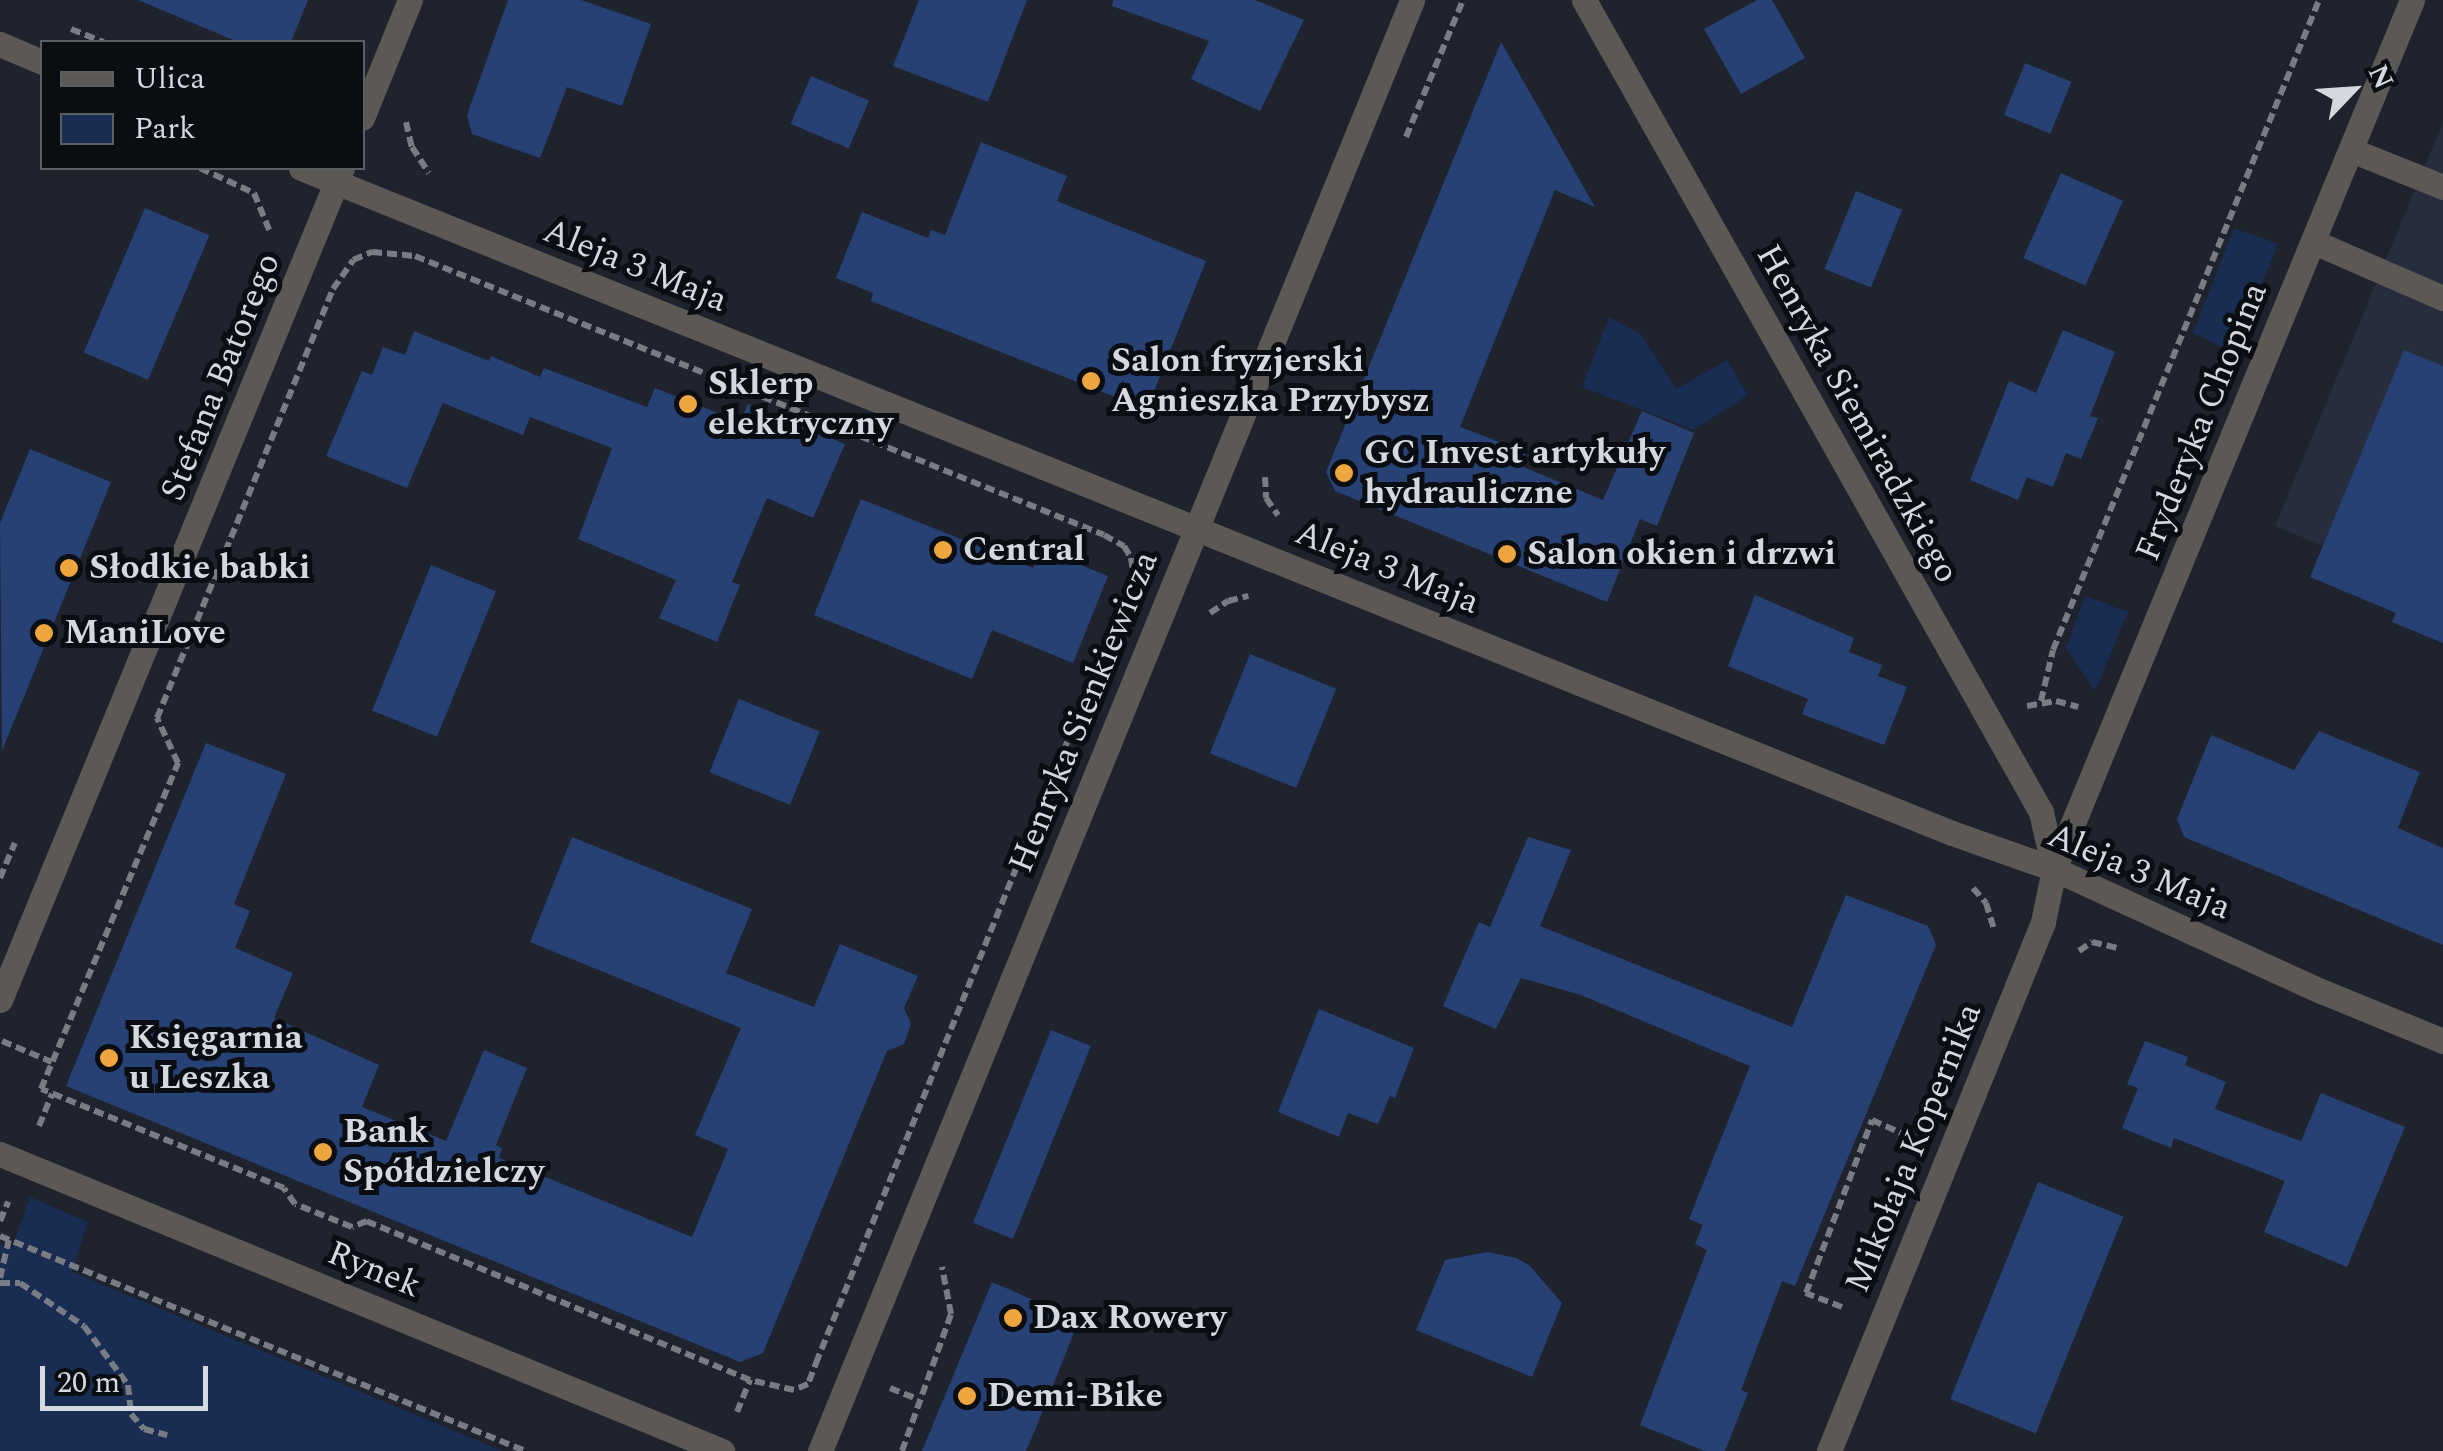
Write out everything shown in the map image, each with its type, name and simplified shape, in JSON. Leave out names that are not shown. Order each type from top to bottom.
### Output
[{"type":"street","points":[[365,111],[410,0]]},
{"type":"street","name":"Henryka Sienkiewicza","points":[[820,1451],[1412,0]]},
{"type":"street","name":"Henryka Siemiradzkiego","points":[[1584,0],[2041,812],[2054,868]]},
{"type":"street","name":"Fryderyka Chopina","points":[[2054,868],[2412,0]]},
{"type":"street","points":[[0,44],[40,61]]},
{"type":"street","points":[[2351,150],[2443,187]]},
{"type":"street","name":"Aleja 3 Maja","points":[[312,170],[340,175],[1198,529],[1998,852],[2054,868],[2321,992],[2443,1041]]},
{"type":"street","name":"Stefana Batorego","points":[[0,1000],[340,175]]},
{"type":"street","points":[[2314,242],[2443,298]]},
{"type":"street","name":"Mikołaja Kopernika","points":[[1829,1451],[2042,922],[2054,868]]},
{"type":"street","name":"Rynek","points":[[0,1154],[726,1439]]},
{"type":"path","points":[[1403,144],[1463,0]]},
{"type":"path","points":[[2042,701],[2053,650],[2319,0]]},
{"type":"path","points":[[406,114],[407,132],[419,163],[440,179]]},
{"type":"path","points":[[207,170],[254,193],[271,233],[264,247]]},
{"type":"path","points":[[372,252],[410,254],[1112,538],[1131,558],[1134,571],[1128,589],[808,1384],[794,1390],[750,1380],[367,1221],[352,1228],[295,1204],[284,1188],[41,1089],[52,1062],[178,763],[157,718],[333,290],[353,260],[372,252]]},
{"type":"path","points":[[1267,468],[1266,498],[1287,523]]},
{"type":"path","points":[[1205,621],[1214,608],[1228,601],[1245,595],[1260,598]]},
{"type":"path","points":[[2014,716],[2042,701],[2086,710]]},
{"type":"path","points":[[0,878],[23,824]]},
{"type":"path","points":[[1971,886],[1986,903],[1992,939]]},
{"type":"path","points":[[2074,957],[2092,942],[2132,954]]},
{"type":"path","points":[[0,1040],[52,1062]]},
{"type":"path","points":[[1838,1326],[1845,1308],[1806,1293],[1872,1120],[1914,1139],[1921,1122]]},
{"type":"path","points":[[0,1236],[320,1371],[524,1451]]},
{"type":"path","points":[[9,1240],[0,1281],[20,1283],[84,1326],[128,1385],[132,1414],[144,1429],[167,1435]]},
{"type":"path","points":[[917,1398],[951,1314],[942,1266]]},
{"type":"path","points":[[726,1439],[750,1380]]},
{"type":"path","points":[[879,1384],[922,1400],[902,1451]]},
{"type":"shaded area","points":[[2443,122],[2443,595],[2275,526]]},
{"type":"green space","points":[[2234,228],[2278,244],[2238,342],[2222,347],[2193,333]]},
{"type":"green space","points":[[1609,317],[1641,334],[1676,389],[1727,360],[1748,395],[1694,430],[1582,387]]},
{"type":"green space","points":[[2085,596],[2128,612],[2095,691],[2066,648]]},
{"type":"green space","points":[[30,1197],[88,1222],[72,1272],[503,1451],[0,1451],[0,1244],[12,1248]]},
{"type":"building","points":[[138,0],[308,0],[292,40],[233,40]]},
{"type":"building","points":[[508,0],[581,0],[651,24],[622,106],[567,87],[540,158],[472,134],[467,115]]},
{"type":"building","points":[[919,0],[1027,0],[988,102],[893,66]]},
{"type":"building","points":[[1113,0],[1255,0],[1304,20],[1260,111],[1191,79],[1209,41],[1112,6]]},
{"type":"building","points":[[1757,0],[1772,0],[1805,58],[1741,94],[1704,29]]},
{"type":"building","points":[[1501,42],[1595,207],[1555,190],[1460,427],[1526,452],[1521,466],[1603,500],[1642,411],[1694,433],[1657,526],[1640,519],[1607,602],[1335,491],[1326,472]]},
{"type":"building","points":[[2025,63],[2071,82],[2050,134],[2004,115]]},
{"type":"building","points":[[811,76],[869,101],[849,148],[791,124]]},
{"type":"building","points":[[981,142],[1067,176],[1057,201],[1206,261],[1152,396],[1133,404],[871,301],[873,293],[836,278],[862,212],[928,238],[931,230],[945,235]]},
{"type":"building","points":[[2061,173],[2123,201],[2085,286],[2023,258]]},
{"type":"building","points":[[1856,191],[1902,210],[1871,288],[1825,269]]},
{"type":"building","points":[[145,208],[209,235],[148,380],[84,353]]},
{"type":"building","points":[[2063,330],[2115,352],[2090,416],[2098,418],[2081,459],[2066,453],[2053,487],[2027,477],[2018,500],[1970,480],[2009,381],[2036,393]]},
{"type":"building","points":[[414,331],[489,361],[491,356],[540,377],[544,368],[647,407],[655,388],[740,422],[748,404],[845,444],[813,518],[767,498],[732,582],[740,585],[717,642],[659,618],[676,580],[578,539],[612,448],[530,417],[523,435],[443,403],[407,488],[326,456],[362,371],[372,375],[383,347],[405,355]]},
{"type":"building","points":[[2404,350],[2443,366],[2443,643],[2392,622],[2396,613],[2310,577]]},
{"type":"building","points":[[30,449],[111,482],[2,751],[0,523]]},
{"type":"building","points":[[861,499],[1033,568],[1041,549],[1108,576],[1073,663],[992,630],[972,679],[814,615]]},
{"type":"building","points":[[431,565],[496,591],[437,737],[372,711]]},
{"type":"building","points":[[1755,595],[1854,638],[1849,652],[1882,665],[1878,676],[1907,687],[1884,745],[1802,714],[1808,699],[1728,666]]},
{"type":"building","points":[[1250,654],[1336,689],[1296,788],[1210,753]]},
{"type":"building","points":[[739,699],[820,732],[790,805],[709,772]]},
{"type":"building","points":[[2319,731],[2420,772],[2398,828],[2443,848],[2443,945],[2184,837],[2177,819],[2211,735],[2294,770]]},
{"type":"building","points":[[206,743],[286,774],[234,904],[250,911],[235,948],[293,973],[274,1018],[379,1065],[362,1107],[446,1141],[484,1050],[527,1068],[496,1145],[502,1148],[499,1158],[692,1237],[728,1149],[695,1135],[741,1028],[530,942],[572,837],[752,909],[726,973],[814,1007],[840,944],[918,976],[904,1008],[911,1024],[904,1044],[887,1051],[763,1353],[740,1362],[66,1086]]},
{"type":"building","points":[[1528,837],[1571,850],[1540,926],[1792,1027],[1846,895],[1928,926],[1936,945],[1795,1286],[1782,1281],[1741,1390],[1748,1393],[1725,1451],[1705,1451],[1640,1425],[1707,1250],[1695,1244],[1703,1225],[1689,1219],[1750,1066],[1581,995],[1521,978],[1496,1029],[1443,1006],[1479,922],[1490,927]]},
{"type":"building","points":[[1319,1009],[1414,1048],[1395,1098],[1390,1096],[1378,1124],[1348,1113],[1339,1137],[1278,1112]]},
{"type":"building","points":[[1051,1030],[1091,1046],[1013,1239],[973,1223]]},
{"type":"building","points":[[2145,1041],[2188,1057],[2185,1065],[2226,1082],[2215,1109],[2301,1141],[2321,1093],[2405,1127],[2347,1267],[2264,1232],[2285,1181],[2174,1138],[2171,1148],[2122,1128],[2138,1088],[2127,1084]]},
{"type":"building","points":[[2038,1182],[2123,1216],[2036,1433],[1950,1399]]},
{"type":"building","points":[[1487,1252],[1529,1265],[1562,1303],[1532,1377],[1416,1330],[1445,1260]]},
{"type":"building","points":[[992,1282],[1079,1320],[1036,1428],[1026,1451],[922,1451]]},
{"type":"place","name":"Salon fryzjerski Agnieszka Przybysz","points":[[1091,381]]},
{"type":"place","name":"Sklerp elektryczny","points":[[688,404]]},
{"type":"place","name":"GC Invest artykuły hydrauliczne","points":[[1344,473]]},
{"type":"place","name":"Central","points":[[943,550]]},
{"type":"place","name":"Salon okien i drzwi","points":[[1507,554]]},
{"type":"place","name":"Słodkie babki","points":[[69,568]]},
{"type":"place","name":"ManiLove","points":[[44,633]]},
{"type":"place","name":"Księgarnia u Leszka","points":[[109,1058]]},
{"type":"place","name":"Bank Spółdzielczy","points":[[323,1152]]},
{"type":"place","name":"Dax Rowery","points":[[1013,1318]]},
{"type":"place","name":"Demi-Bike","points":[[967,1396]]}]
